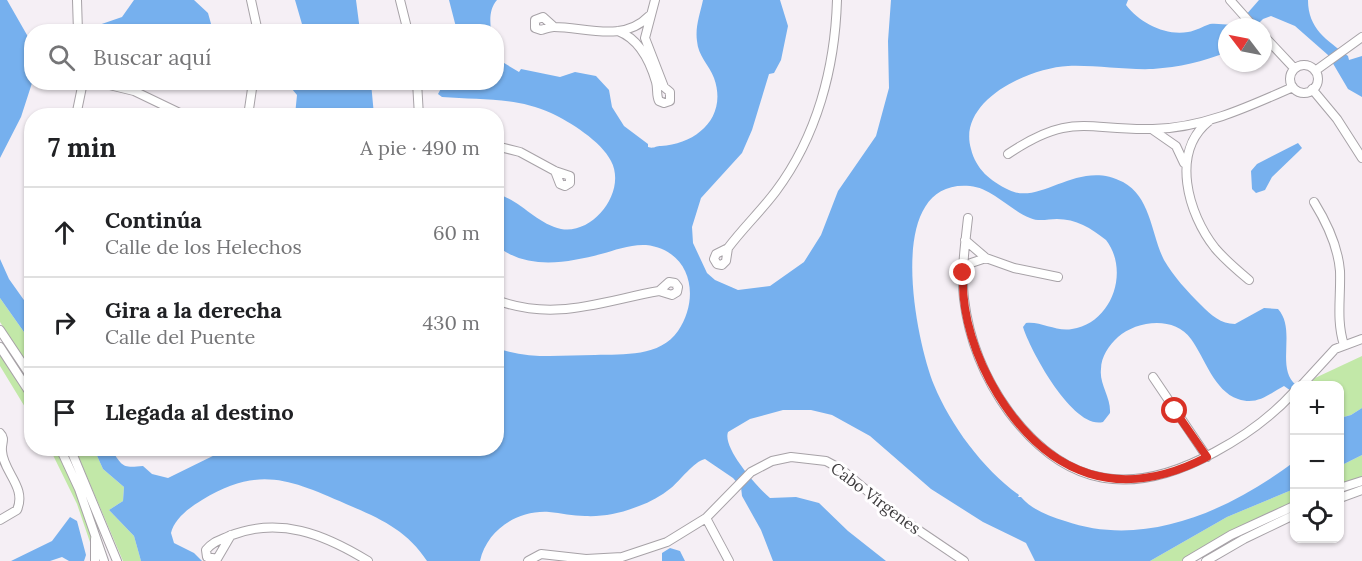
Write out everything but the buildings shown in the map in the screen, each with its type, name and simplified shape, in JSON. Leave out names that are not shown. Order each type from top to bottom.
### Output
[{"type":"street","points":[[77,0],[78,24]]},
{"type":"street","points":[[251,0],[256,24]]},
{"type":"street","points":[[400,0],[406,24]]},
{"type":"street","points":[[618,31],[636,43],[661,88],[645,38],[655,0]]},
{"type":"street","points":[[728,248],[777,190],[806,140],[830,68],[835,0]]},
{"type":"street","points":[[1230,0],[1246,18]]},
{"type":"street","points":[[553,26],[590,32],[618,31],[636,27],[650,15]]},
{"type":"street","points":[[1315,71],[1362,37]]},
{"type":"street","points":[[636,43],[645,38]]},
{"type":"street","points":[[1272,45],[1294,68]]},
{"type":"street","points":[[1305,65],[1315,71],[1317,79],[1312,89],[1302,92],[1293,87],[1290,80],[1294,68],[1305,65]]},
{"type":"street","points":[[1008,154],[1035,137],[1068,126],[1090,124],[1153,129],[1209,121],[1257,104],[1293,87]]},
{"type":"street","points":[[1312,89],[1327,105],[1362,158]]},
{"type":"street","points":[[78,108],[81,90]]},
{"type":"street","points":[[130,90],[169,108]]},
{"type":"street","points":[[249,108],[252,90]]},
{"type":"street","points":[[417,90],[419,108]]},
{"type":"street","points":[[1185,166],[1193,139],[1209,121]]},
{"type":"street","points":[[1153,129],[1176,146],[1185,166],[1194,206],[1207,237],[1226,260],[1250,280]]},
{"type":"street","points":[[504,149],[531,157],[555,171]]},
{"type":"street","points":[[1314,202],[1330,231],[1338,257],[1340,276],[1338,325],[1344,345]]},
{"type":"street","points":[[968,218],[963,273],[967,318],[980,360],[989,380],[1023,429],[1051,456],[1088,474],[1129,480],[1176,472],[1207,457],[1251,430],[1290,396]]},
{"type":"street","points":[[965,240],[986,258],[1014,268],[1058,277]]},
{"type":"street","points":[[963,273],[971,263],[986,258]]},
{"type":"street","points":[[504,302],[532,309],[568,309],[606,304],[659,291]]},
{"type":"street","points":[[0,330],[24,366]]},
{"type":"street","points":[[1305,381],[1326,356],[1344,345],[1362,339]]},
{"type":"street","points":[[0,347],[24,384]]},
{"type":"street","points":[[1153,376],[1207,457]]},
{"type":"street","points":[[0,433],[4,440],[1,451],[20,497],[17,510],[0,520]]},
{"type":"street","points":[[63,456],[94,530],[104,561]]},
{"type":"street","points":[[73,456],[116,561]]},
{"type":"street","name":"Cabo Vírgenes","points":[[528,561],[541,554],[586,559],[622,559],[667,542],[706,518],[751,472],[772,461],[791,457],[826,461],[848,474],[896,515],[964,561]]},
{"type":"street","points":[[1344,487],[1362,481]]},
{"type":"street","points":[[1344,496],[1362,491]]},
{"type":"street","points":[[1187,561],[1231,535],[1290,508]]},
{"type":"street","points":[[1206,561],[1244,539],[1290,517]]},
{"type":"street","points":[[706,518],[729,561]]},
{"type":"street","points":[[231,535],[249,528],[281,526],[316,536],[369,561]]},
{"type":"street","points":[[94,530],[94,561]]},
{"type":"green space","points":[[0,298],[24,332],[24,359],[0,322]]},
{"type":"green space","points":[[0,351],[24,390],[24,405],[0,366]]},
{"type":"green space","points":[[1362,356],[1362,408],[1344,417],[1344,381],[1312,381]]},
{"type":"green space","points":[[1362,455],[1362,478],[1344,484],[1344,464]]},
{"type":"green space","points":[[53,456],[61,456],[91,527],[93,551],[77,504]]},
{"type":"green space","points":[[78,456],[97,456],[103,469],[124,487],[123,501],[109,510],[134,536],[141,561],[123,561]]},
{"type":"green space","points":[[1290,491],[1290,504],[1209,544],[1182,561],[1150,561],[1227,517]]},
{"type":"water","points":[[0,0],[7,0],[24,30],[24,90],[30,90],[21,117],[0,158]]},
{"type":"water","points":[[134,0],[194,0],[208,13],[211,24],[102,24],[122,17]]},
{"type":"water","points":[[295,0],[356,0],[359,24],[302,24]]},
{"type":"water","points":[[449,0],[497,0],[491,11],[490,24],[455,24]]},
{"type":"water","points":[[703,0],[780,0],[788,26],[781,60],[774,73],[769,74],[752,130],[742,153],[701,198],[692,227],[693,243],[707,273],[715,280],[738,290],[770,286],[804,262],[821,235],[838,191],[876,136],[889,88],[888,41],[891,0],[1128,0],[1126,5],[1138,17],[1162,30],[1179,33],[1210,24],[1218,24],[1218,56],[1209,59],[1153,69],[1068,66],[1052,68],[1016,80],[985,102],[975,116],[970,132],[971,149],[976,163],[990,178],[1009,190],[1021,193],[1034,192],[1091,175],[1106,176],[1123,182],[1132,189],[1145,206],[1164,260],[1172,272],[1196,300],[1216,318],[1235,324],[1264,308],[1278,309],[1286,327],[1287,369],[1293,381],[1290,381],[1290,390],[1284,386],[1257,400],[1238,399],[1222,389],[1216,382],[1184,331],[1165,324],[1145,324],[1135,327],[1115,340],[1102,360],[1101,375],[1110,413],[1103,422],[1091,421],[1079,414],[1066,402],[1043,369],[1023,327],[1026,323],[1032,323],[1066,330],[1086,325],[1098,317],[1113,294],[1116,266],[1113,252],[1106,240],[1083,225],[1064,219],[1030,218],[986,191],[970,186],[942,190],[925,208],[915,234],[912,266],[914,301],[927,363],[934,385],[949,416],[969,446],[993,473],[1019,495],[1018,497],[1047,515],[1095,528],[1126,530],[1156,527],[1186,520],[1215,509],[1290,465],[1290,491],[1227,517],[1150,561],[1035,561],[1026,543],[983,522],[931,489],[870,436],[832,415],[811,410],[783,410],[750,419],[728,432],[730,448],[735,457],[770,498],[796,497],[819,503],[848,531],[886,561],[773,561],[761,530],[742,496],[741,487],[733,478],[705,459],[696,464],[663,494],[626,511],[592,516],[537,512],[515,518],[496,531],[489,540],[480,561],[427,561],[411,541],[370,514],[308,488],[275,480],[258,480],[241,482],[222,489],[193,506],[175,523],[171,533],[174,543],[194,553],[202,561],[141,561],[134,536],[109,510],[123,501],[124,487],[103,469],[97,456],[115,456],[124,465],[143,466],[152,474],[168,478],[213,456],[504,456],[504,350],[521,354],[558,356],[618,354],[651,350],[662,346],[670,339],[678,331],[685,318],[690,290],[688,277],[682,265],[661,249],[635,245],[561,262],[521,259],[504,251],[504,197],[544,222],[561,229],[573,229],[596,218],[611,197],[615,185],[615,173],[611,161],[600,146],[567,121],[538,108],[497,100],[442,97],[438,94],[440,90],[504,90],[504,63],[519,72],[521,69],[560,77],[575,72],[596,76],[609,90],[612,107],[624,126],[648,144],[648,147],[674,144],[697,134],[706,126],[717,105],[714,78],[699,51],[697,36]]},
{"type":"water","points":[[1259,0],[1308,0],[1311,19],[1320,33],[1348,56],[1349,60],[1362,56],[1362,97],[1348,89],[1328,55],[1295,26],[1271,16],[1243,18]]},
{"type":"water","points":[[293,90],[372,90],[373,108],[296,108],[297,95]]},
{"type":"water","points":[[1298,143],[1302,148],[1272,177],[1265,190],[1256,193],[1252,189],[1251,171],[1257,164]]},
{"type":"water","points":[[0,259],[9,279],[24,300],[24,332],[0,298]]},
{"type":"water","points":[[1362,408],[1362,455],[1344,464],[1344,417]]},
{"type":"water","points":[[70,517],[77,521],[86,555],[84,561],[69,561],[62,557],[50,561],[11,561],[52,541]]},
{"type":"water","points":[[670,548],[680,551],[685,561],[662,561],[662,553]]},
{"type":"route","points":[[963,273],[967,318],[989,380],[1018,424],[1035,443],[1051,456],[1080,471],[1113,479],[1145,479],[1176,472],[1207,457],[1194,434],[1175,411]]}]
